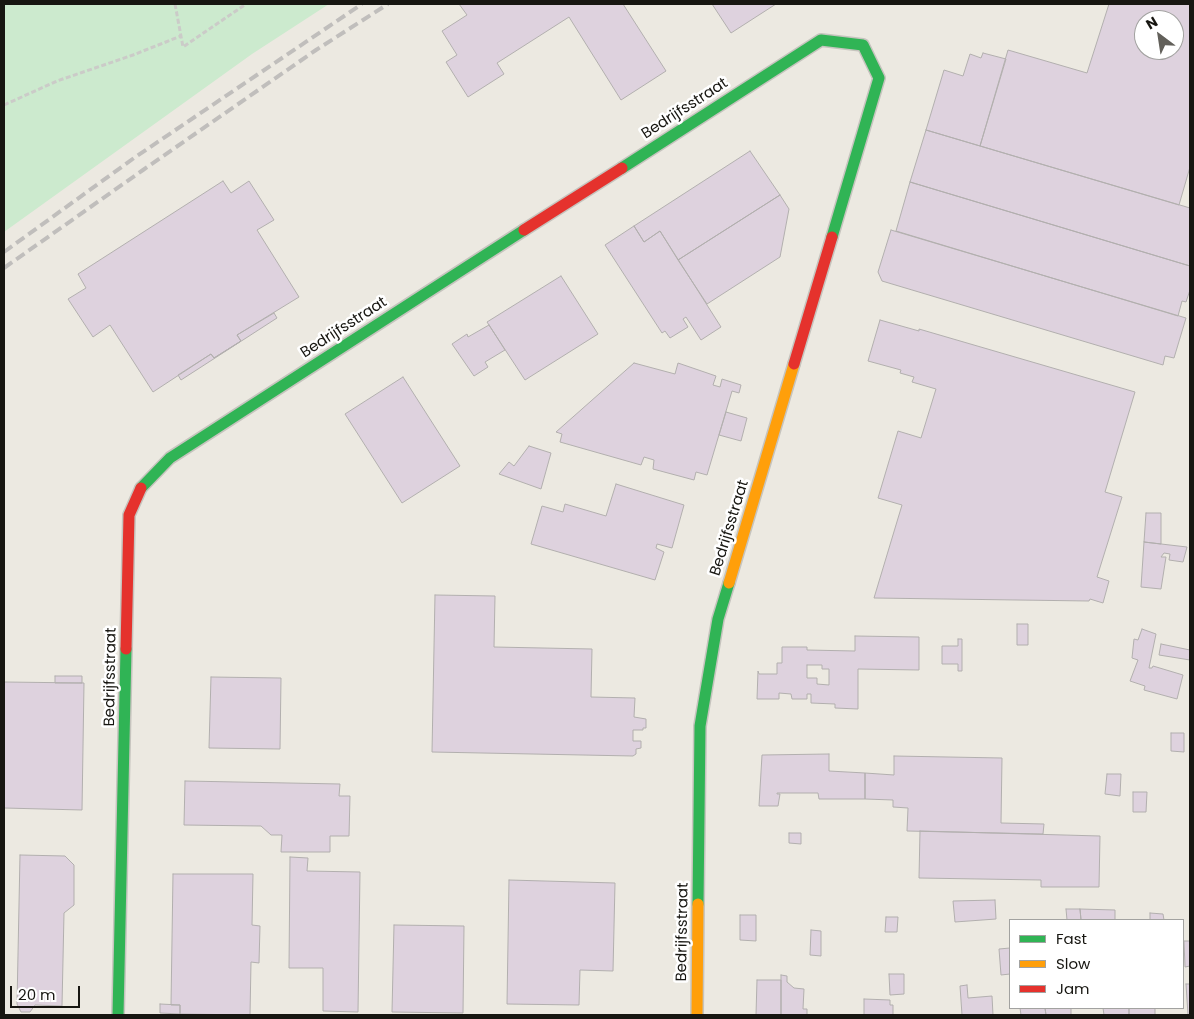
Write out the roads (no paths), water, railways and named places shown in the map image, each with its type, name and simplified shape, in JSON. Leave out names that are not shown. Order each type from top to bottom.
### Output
[{"type":"street","name":"Bedrijfsstraat","points":[[118,1015],[129,515],[141,487],[170,458],[821,40],[863,45],[879,78],[718,619],[700,726],[698,1015]]},
{"type":"railway","points":[[4,252],[134,158],[362,4]]},
{"type":"railway","points":[[4,268],[316,50],[388,4]]}]
